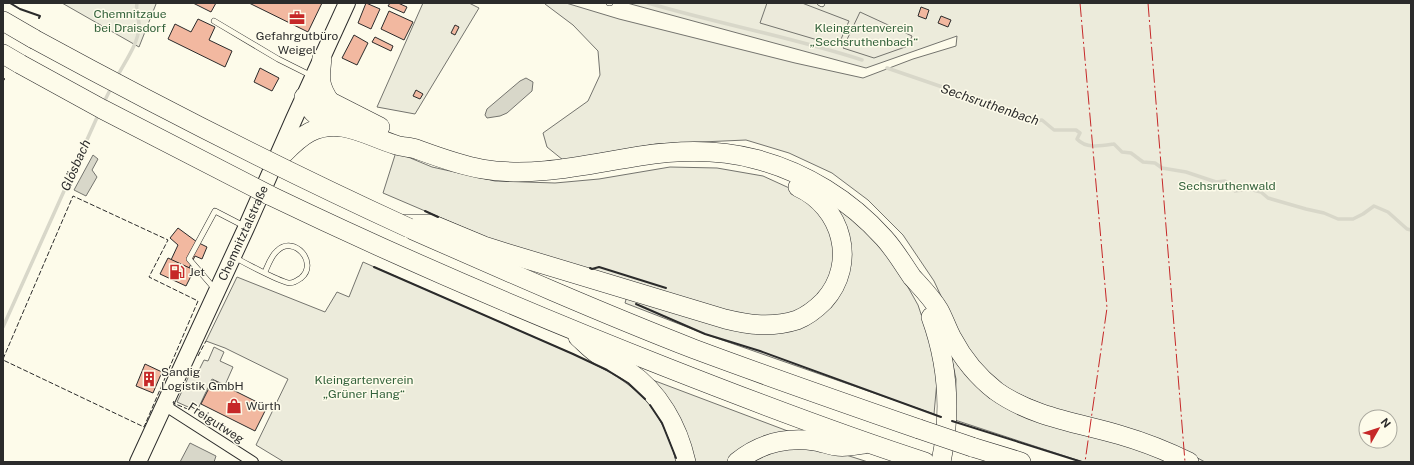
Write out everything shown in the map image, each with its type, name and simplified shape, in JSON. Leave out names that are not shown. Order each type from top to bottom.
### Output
[{"type":"highway","points":[[3,21],[128,90],[225,141],[522,278],[694,348],[819,395],[1021,462]]},
{"type":"highway","points":[[3,54],[102,109],[213,167],[398,255],[570,329],[726,391],[919,460]]},
{"type":"highway","points":[[322,58],[320,82],[324,93],[330,102]]},
{"type":"highway","points":[[415,149],[401,138],[321,97],[304,97],[313,113],[322,119],[338,125],[356,129],[397,145],[415,149],[461,165],[484,170],[508,172],[559,170],[640,156],[678,152],[716,152],[772,163],[826,189],[852,208],[884,238],[911,275],[938,307],[954,342],[963,356],[983,379],[1005,397],[1038,412],[1136,440],[1189,462]]},
{"type":"highway","points":[[274,163],[306,134],[317,129],[338,125]]},
{"type":"highway","points":[[407,226],[431,224],[484,246],[725,318],[755,324],[782,324],[798,319],[814,310],[830,294],[838,278],[841,265],[842,248],[839,232],[834,220],[819,200],[808,191],[772,175],[751,158]]},
{"type":"highway","points":[[911,275],[925,301],[932,320],[943,362],[947,405],[946,426],[941,462]]},
{"type":"highway","points":[[570,329],[598,355],[629,372],[655,397],[666,410],[673,423],[679,437],[686,462]]},
{"type":"highway","points":[[737,462],[765,445],[779,441],[804,440],[825,443],[838,447],[870,443]]},
{"type":"main road","name":"Chemnitztalstraße","points":[[138,462],[246,228],[347,3]]},
{"type":"street","name":"Freigutweg","points":[[164,405],[253,462]]},
{"type":"lane","points":[[214,21],[278,59],[313,77]]},
{"type":"lane","points":[[217,291],[189,259],[215,211],[246,228]]},
{"type":"lane","points":[[233,256],[265,272],[288,283],[297,281],[305,275],[307,266],[306,258],[302,251],[297,247],[283,247],[277,251],[265,272]]},
{"type":"green space","name":"Chemnitzaue bei Draisdorf","points":[[62,3],[156,3],[156,4],[139,47]]},
{"type":"green space","points":[[423,3],[469,3],[479,8],[415,114],[377,107]]},
{"type":"green space","name":"Sechsruthenwald","points":[[566,3],[619,19],[795,63],[863,78],[913,59],[956,46],[957,36],[866,68],[627,3],[1411,3],[1411,462],[1205,462],[1192,455],[1023,398],[990,376],[962,341],[934,281],[903,235],[868,200],[832,173],[789,153],[746,140],[656,144],[563,160],[547,147],[543,133],[588,101],[600,75],[598,51],[573,25],[545,4]]},
{"type":"green space","points":[[396,152],[432,167],[495,181],[555,183],[599,179],[670,167],[717,168],[763,176],[798,192],[820,210],[833,232],[837,256],[830,281],[819,298],[798,314],[746,318],[507,246],[383,193]]},
{"type":"green space","points":[[834,204],[858,222],[877,243],[900,273],[918,305],[931,344],[937,381],[934,414],[705,334],[625,303],[627,296],[760,331],[838,293]]},
{"type":"green space","name":"Kleingartenverein „Grüner Hang“","points":[[363,262],[573,354],[611,373],[634,389],[653,409],[668,437],[678,462],[284,462],[256,445],[288,379],[225,348],[206,341],[237,277],[325,312],[337,292],[349,297]]},
{"type":"green space","points":[[948,341],[969,372],[1173,462],[1083,462],[955,420],[956,379]]},
{"type":"green space","points":[[650,379],[793,433],[729,462],[692,462]]},
{"type":"green space","points":[[783,446],[843,454],[868,462],[746,462]]},
{"type":"shaded area","points":[[767,3],[802,3],[849,21],[838,46],[760,23]]},
{"type":"shaded area","points":[[860,12],[912,36],[908,46],[874,58],[843,48]]},
{"type":"shaded area","points":[[526,78],[533,82],[532,91],[507,113],[500,116],[487,118],[485,115],[487,109],[520,81]]},
{"type":"shaded area","points":[[93,155],[98,159],[92,170],[97,177],[86,196],[74,190]]},
{"type":"shaded area","points":[[214,347],[224,352],[220,361],[233,367],[225,385],[212,379],[197,411],[177,402],[192,369],[198,372],[204,360],[208,361]]},
{"type":"shaded area","points":[[190,443],[216,456],[214,462],[180,462]]},
{"type":"building","points":[[193,3],[216,3],[211,12]]},
{"type":"building","name":"Gefahrgutbüro Weigel","points":[[249,3],[322,3],[308,32]]},
{"type":"building","points":[[366,3],[380,9],[371,29],[358,23]]},
{"type":"building","points":[[390,3],[398,3],[407,7],[404,13],[388,6]]},
{"type":"building","points":[[921,7],[929,10],[926,19],[918,16]]},
{"type":"building","points":[[389,11],[413,22],[404,40],[381,29]]},
{"type":"building","points":[[941,16],[951,20],[948,27],[938,23]]},
{"type":"building","points":[[198,19],[215,27],[209,40],[232,51],[225,67],[168,39],[175,24],[191,32]]},
{"type":"building","points":[[455,25],[459,27],[455,35],[451,33]]},
{"type":"building","points":[[354,35],[368,43],[357,65],[342,58]]},
{"type":"building","points":[[375,37],[393,46],[391,51],[372,42]]},
{"type":"building","points":[[260,68],[279,78],[272,91],[254,82]]},
{"type":"building","points":[[416,90],[423,94],[420,99],[413,96]]},
{"type":"building","points":[[178,228],[197,242],[207,247],[202,259],[195,256],[189,268],[171,260],[178,245],[170,238]]},
{"type":"building","name":"Jet","points":[[168,258],[194,270],[186,286],[160,274]]},
{"type":"building","name":"Sandig Logistik GmbH","points":[[145,364],[162,372],[153,393],[136,386]]},
{"type":"building","name":"Würth","points":[[213,380],[267,407],[255,431],[201,404]]},
{"type":"waterway","name":"Glösbach","points":[[117,77],[133,47],[138,34],[139,25],[137,3]]},
{"type":"waterway","name":"Sechsruthenbach","points":[[648,3],[702,18],[809,44],[862,60]]},
{"type":"waterway","name":"Sechsruthenbach","points":[[887,68],[954,91],[969,99],[1017,112],[1036,121],[1042,120],[1054,130],[1076,130],[1080,133],[1077,139],[1089,146],[1114,144],[1122,152],[1131,153],[1143,162],[1155,163],[1162,168],[1186,172],[1216,182],[1225,181],[1235,191],[1249,189],[1261,192],[1268,198],[1324,213],[1338,219],[1353,219],[1374,206],[1388,212],[1407,229],[1411,230]]},
{"type":"waterway","name":"Glösbach","points":[[103,104],[111,88]]},
{"type":"waterway","name":"Glösbach","points":[[3,327],[99,113]]},
{"type":"fence","points":[[3,359],[73,196],[168,240],[149,277],[198,301],[144,427],[3,360]]},
{"type":"fence","points":[[198,356],[206,341]]},
{"type":"fence","points":[[186,376],[191,367]]},
{"type":"fence","points":[[174,401],[173,403],[190,410]]},
{"type":"wall","points":[[10,3],[20,9],[40,16],[39,18]]},
{"type":"wall","points":[[425,211],[438,217]]},
{"type":"wall","points":[[374,267],[607,370],[628,383],[645,399]]},
{"type":"wall","points":[[590,268],[592,269],[599,267],[666,288]]},
{"type":"wall","points":[[636,304],[705,334],[760,351],[941,417]]},
{"type":"wall","points":[[650,405],[662,423],[676,458]]},
{"type":"wall","points":[[952,421],[1082,462]]},
{"type":"power","points":[[1080,3],[1107,308],[1085,462]]},
{"type":"power","points":[[1148,3],[1185,462]]},
{"type":"place","name":"Gefahrgutbüro Weigel","points":[[297,18]]},
{"type":"place","name":"Jet","points":[[177,272]]},
{"type":"place","name":"Sandig Logistik GmbH","points":[[149,379]]},
{"type":"place","name":"Würth","points":[[234,406]]},
{"type":"park label","name":"Kleingartenverein „Sechsruthenbach“","points":[[864,35]]}]
